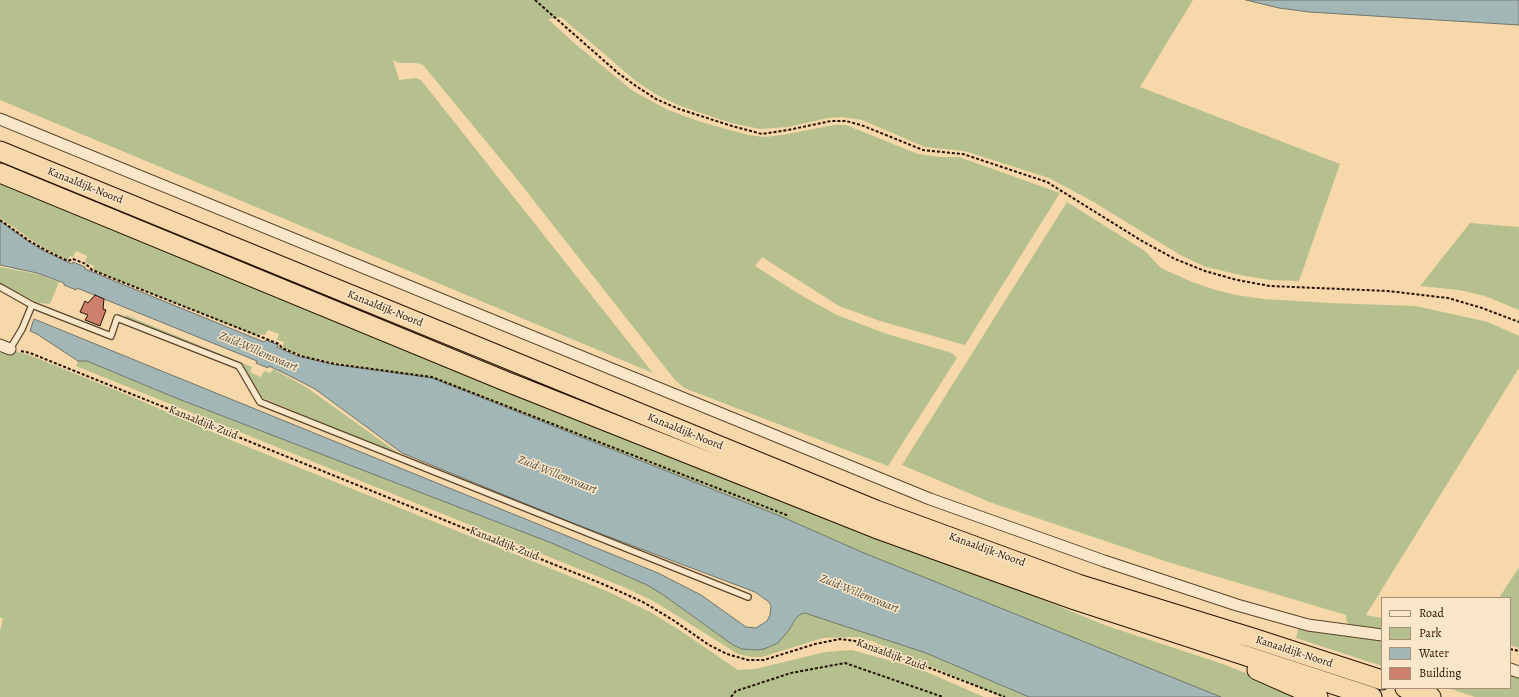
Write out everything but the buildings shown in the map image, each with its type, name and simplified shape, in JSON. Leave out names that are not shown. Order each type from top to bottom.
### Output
[{"type":"highway","name":"Kanaaldijk-Noord","points":[[0,151],[876,510],[1078,584],[1254,638],[1381,680]]},
{"type":"highway","name":"Kanaaldijk-Noord","points":[[0,173],[506,381],[875,528],[1075,600],[1372,697]]},
{"type":"highway","points":[[1197,640],[1278,680],[1318,697]]},
{"type":"highway","points":[[1408,689],[1431,697]]},
{"type":"street","points":[[0,119],[930,499],[1104,561],[1237,605],[1308,625],[1381,635]]},
{"type":"lane","points":[[0,287],[32,305],[111,336],[117,318],[232,363],[239,366],[260,402],[748,597]]},
{"type":"lane","points":[[5,347],[22,329],[32,305]]},
{"type":"path","points":[[534,0],[618,73],[656,99],[679,109],[762,134],[831,121],[846,121],[923,150],[963,154],[1047,182],[1155,248],[1175,259],[1205,271],[1237,280],[1270,286],[1388,291],[1448,298],[1482,308],[1519,322]]},
{"type":"path","points":[[0,220],[28,240],[68,261],[73,259],[86,264],[92,270],[279,344],[282,348],[301,356],[335,364],[432,377],[790,516]]},
{"type":"path","name":"Kanaaldijk-Zuid","points":[[5,347],[38,356],[605,585],[643,602],[674,620],[709,645],[727,654],[748,660],[764,660],[815,644],[840,639],[855,641],[873,646],[1005,697]]},
{"type":"path","points":[[731,697],[736,691],[791,673],[845,663],[943,697]]},
{"type":"green space","points":[[0,0],[1193,0],[1140,87],[1340,164],[1299,281],[1270,280],[1240,275],[1206,267],[1182,256],[1090,200],[1049,178],[964,151],[925,147],[862,120],[842,117],[828,118],[788,127],[760,129],[731,123],[680,106],[657,95],[637,82],[561,17],[548,19],[573,42],[633,91],[668,110],[701,122],[748,135],[764,137],[834,125],[846,125],[918,154],[940,157],[959,157],[1060,193],[965,345],[880,321],[839,306],[762,257],[755,266],[804,297],[837,315],[887,334],[952,353],[957,358],[888,466],[684,388],[675,380],[512,173],[423,65],[416,63],[399,63],[393,60],[399,80],[416,78],[421,80],[653,373],[0,100]]},
{"type":"green space","points":[[0,184],[569,416],[871,537],[1014,588],[1107,626],[1220,663],[1308,697],[1221,697],[864,553],[780,516],[432,378],[335,363],[306,357],[282,348],[284,342],[277,340],[279,334],[268,330],[265,335],[260,334],[259,337],[93,270],[94,266],[85,262],[87,256],[76,251],[73,257],[70,256],[68,260],[43,248],[0,218]]},
{"type":"green space","points":[[1067,202],[1145,251],[1161,268],[1192,282],[1216,290],[1236,295],[1264,299],[1416,306],[1488,322],[1519,336],[1519,368],[1366,615],[1381,618],[1381,631],[1351,628],[1346,620],[1346,615],[1168,562],[992,503],[902,465]]},
{"type":"green space","points":[[1470,223],[1519,227],[1519,310],[1485,296],[1459,290],[1420,286]]},
{"type":"green space","points":[[0,267],[37,274],[59,282],[50,304],[38,303],[0,283]]},
{"type":"green space","points":[[126,315],[252,367],[250,372],[261,377],[264,371],[270,373],[273,369],[306,387],[401,455],[260,397],[243,368],[237,364],[124,318]]},
{"type":"green space","points":[[8,349],[32,356],[130,396],[233,441],[609,592],[650,612],[738,670],[755,669],[825,652],[852,650],[920,669],[984,697],[0,697],[0,631],[3,619],[0,617],[0,351]]},
{"type":"green space","points":[[78,361],[87,361],[176,398],[554,544],[647,585],[662,594],[733,645],[742,649],[757,650],[772,646],[789,630],[796,618],[805,613],[926,653],[1029,697],[1002,697],[872,641],[856,637],[823,638],[762,657],[751,657],[738,654],[655,602],[626,588],[76,366]]},
{"type":"green space","points":[[1519,567],[1519,648],[1511,645],[1511,597],[1500,597]]},
{"type":"green space","points":[[1299,626],[1381,640],[1381,666],[1296,638]]},
{"type":"green space","points":[[1511,673],[1519,676],[1519,697],[1475,697],[1451,689],[1511,689]]},
{"type":"water","points":[[1246,0],[1519,0],[1519,25],[1309,12],[1279,8]]},
{"type":"water","name":"Zuid-Willemsvaart","points":[[0,221],[44,251],[72,264],[73,262],[85,267],[85,269],[264,342],[266,340],[297,356],[331,364],[432,378],[780,516],[864,553],[1221,697],[1029,697],[926,653],[805,613],[796,618],[789,630],[778,643],[764,649],[742,649],[733,645],[662,594],[647,585],[554,544],[176,398],[87,361],[78,361],[30,331],[34,319],[658,573],[701,595],[746,627],[756,628],[767,621],[770,615],[771,606],[769,602],[755,592],[575,524],[402,453],[315,389],[269,366],[268,368],[256,363],[257,361],[77,288],[76,290],[64,285],[64,283],[37,273],[0,265]]}]
